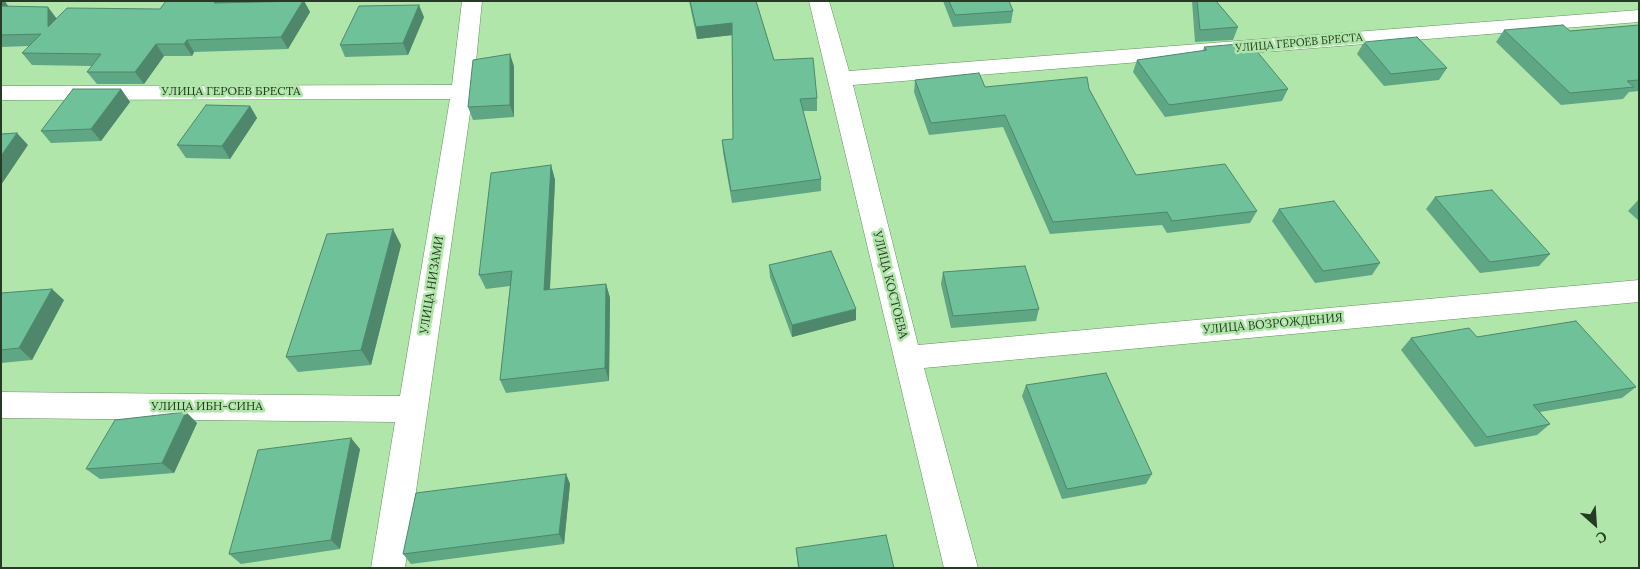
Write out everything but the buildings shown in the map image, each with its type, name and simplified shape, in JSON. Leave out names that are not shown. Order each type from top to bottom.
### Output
[{"type":"street","name":"УЛИЦА НИЗАМИ","points":[[388,568],[462,92],[472,1]]},
{"type":"street","name":"УЛИЦА КОСТОЕВА","points":[[819,1],[961,568]]},
{"type":"street","name":"УЛИЦА ГЕРОЕВ БРЕСТА","points":[[840,79],[1639,16]]},
{"type":"street","name":"УЛИЦА ГЕРОЕВ БРЕСТА","points":[[1,93],[462,92]]},
{"type":"street","name":"УЛИЦА ВОЗРОЖДЕНИЯ","points":[[908,358],[1639,291]]},
{"type":"street","name":"УЛИЦА ИБН-СИНА","points":[[1,405],[413,409]]}]
